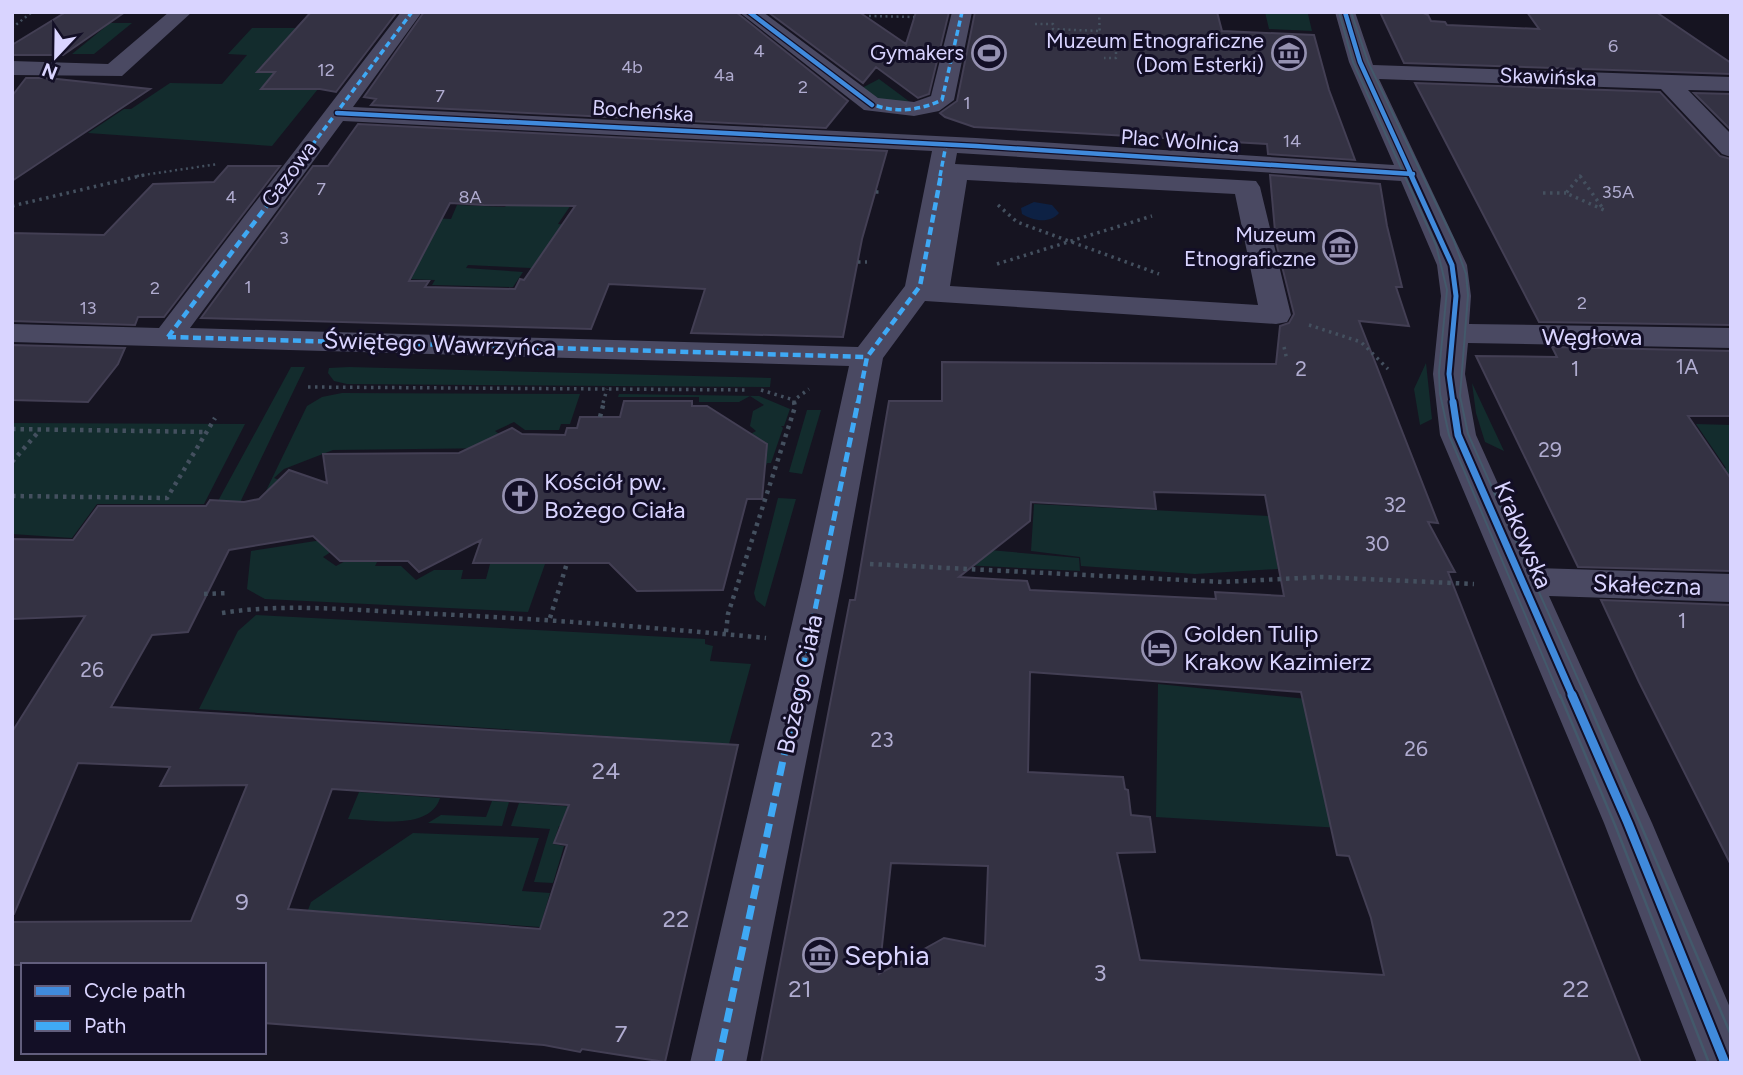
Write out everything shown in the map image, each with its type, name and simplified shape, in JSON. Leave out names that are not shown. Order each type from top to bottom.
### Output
[{"type":"street","points":[[12,68],[114,71],[182,12]]},
{"type":"street","name":"Gazowa","points":[[167,337],[412,12]]},
{"type":"street","points":[[749,12],[872,105],[901,109],[931,106],[942,100],[962,12]]},
{"type":"street","name":"Krakowska","points":[[1345,12],[1365,72],[1452,265],[1456,296],[1449,374],[1458,435],[1725,1051]]},
{"type":"street","name":"Skawińska","points":[[1365,72],[1731,84]]},
{"type":"street","points":[[1667,81],[1731,149]]},
{"type":"street","name":"Bocheńska","points":[[337,113],[946,145]]},
{"type":"street","points":[[946,145],[920,286],[901,315],[1279,337]]},
{"type":"street","name":"Plac Wolnica","points":[[946,145],[1412,174]]},
{"type":"street","points":[[963,173],[955,172],[934,294],[1279,337]]},
{"type":"street","name":"Plac Wolnica","points":[[963,173],[1247,187],[1279,337]]},
{"type":"street","name":"Bożego Ciała","points":[[718,1063],[823,576],[867,357],[901,315]]},
{"type":"street","name":"Węgłowa","points":[[1453,333],[1731,338]]},
{"type":"street","name":"Świętego Wawrzyńca","points":[[12,334],[867,357]]},
{"type":"street","name":"Skałeczna","points":[[1521,581],[1731,588]]},
{"type":"path","points":[[12,28],[32,12]]},
{"type":"path","points":[[863,12],[868,17],[914,18]]},
{"type":"path","points":[[1099,12],[1100,39],[1116,40],[1116,58],[1104,58]]},
{"type":"path","points":[[1035,24],[1053,24],[1052,29],[1100,31]]},
{"type":"path","points":[[12,206],[151,173],[218,164]]},
{"type":"path","points":[[963,173],[1017,222],[1172,278]]},
{"type":"path","points":[[1543,193],[1566,193],[1604,210],[1580,176],[1566,193]]},
{"type":"path","points":[[876,192],[883,192]]},
{"type":"path","points":[[937,283],[1157,214]]},
{"type":"path","points":[[858,262],[867,262]]},
{"type":"path","points":[[1279,337],[1361,342],[1388,369]]},
{"type":"path","points":[[308,387],[762,390],[795,399],[795,407],[728,614],[726,632]]},
{"type":"path","points":[[600,417],[607,389]]},
{"type":"path","points":[[12,496],[167,498],[215,418]]},
{"type":"path","points":[[12,429],[207,432]]},
{"type":"path","points":[[14,459],[41,429]]},
{"type":"path","points":[[550,618],[567,563]]},
{"type":"path","points":[[865,563],[1222,582],[1321,577],[1474,584]]},
{"type":"path","points":[[204,594],[228,593]]},
{"type":"path","points":[[222,613],[258,607],[550,618],[761,637]]},
{"type":"green space","points":[[1265,12],[1308,14],[1312,31],[1269,29]]},
{"type":"green space","points":[[110,23],[132,23],[94,54],[72,54]]},
{"type":"green space","points":[[252,28],[301,28],[279,65],[262,65],[256,72],[274,73],[261,90],[318,89],[272,146],[88,133],[170,83],[222,84],[247,55],[228,54]]},
{"type":"green space","points":[[879,79],[910,102],[881,100],[862,88]]},
{"type":"green space","points":[[532,175],[581,190],[558,224],[635,230],[526,278],[531,268],[468,265],[466,268],[523,272],[513,287],[432,285],[435,280],[407,279],[415,217],[451,219],[457,205],[505,207]]},
{"type":"green space","points":[[1426,363],[1432,419],[1420,425],[1414,389]]},
{"type":"green space","points":[[291,367],[305,367],[234,515],[212,512]]},
{"type":"green space","points":[[329,368],[771,378],[770,387],[347,384],[334,381],[328,373]]},
{"type":"green space","points":[[1472,383],[1504,451],[1485,442],[1476,413]]},
{"type":"green space","points":[[342,393],[580,394],[570,424],[561,424],[559,430],[525,430],[514,422],[495,431],[504,437],[500,448],[333,450],[284,469],[274,478],[284,482],[264,495],[307,406],[322,397]]},
{"type":"green space","points":[[619,394],[759,396],[790,409],[784,426],[781,426],[783,428],[771,463],[753,467],[740,440],[756,431],[750,426],[753,411],[764,405],[750,396],[739,402],[699,402],[699,397],[618,397]]},
{"type":"green space","points":[[807,410],[821,410],[802,474],[789,472]]},
{"type":"green space","points":[[12,423],[245,424],[204,504],[97,504],[72,538],[12,534]]},
{"type":"green space","points":[[1696,424],[1731,425],[1731,489],[1647,466],[1726,468]]},
{"type":"green space","points":[[778,498],[796,499],[765,607],[756,600],[754,593]]},
{"type":"green space","points":[[1034,504],[1269,516],[1278,569],[1195,574],[1081,566],[1080,557],[1031,551]]},
{"type":"green space","points":[[335,538],[337,548],[323,557],[336,566],[353,557],[379,558],[375,566],[401,566],[416,580],[434,570],[463,570],[461,579],[486,579],[490,564],[545,564],[528,612],[265,599],[247,589],[251,551]]},
{"type":"green space","points":[[865,542],[1079,558],[1080,571],[862,560]]},
{"type":"green space","points":[[256,615],[705,639],[705,644],[713,646],[710,661],[751,664],[729,744],[199,709],[238,631]]},
{"type":"green space","points":[[1158,684],[1317,700],[1341,828],[1156,817]]},
{"type":"green space","points":[[359,792],[440,798],[434,808],[425,815],[413,819],[348,819]]},
{"type":"green space","points":[[492,801],[509,802],[502,826],[428,823],[441,815],[486,817]]},
{"type":"green space","points":[[519,803],[577,807],[571,827],[559,826],[553,844],[564,846],[553,883],[534,882],[550,829],[511,826]]},
{"type":"green space","points":[[413,833],[539,838],[522,891],[550,893],[540,927],[308,910],[311,902]]},
{"type":"water","points":[[1034,202],[1052,205],[1059,213],[1051,219],[1041,220],[1022,214],[1021,208]]},
{"type":"building","points":[[66,12],[125,12],[63,55],[12,55],[12,45]]},
{"type":"building","points":[[311,12],[397,12],[336,92],[320,89],[261,89],[275,72],[257,72]]},
{"type":"building","points":[[424,12],[736,12],[848,101],[826,128],[371,105],[376,99],[364,97]]},
{"type":"building","points":[[768,12],[859,12],[906,44],[916,12],[949,12],[929,94],[918,98],[876,67],[863,83]]},
{"type":"building","points":[[975,12],[1217,12],[1222,31],[1314,35],[1329,90],[1355,160],[1268,154],[1267,144],[974,127],[945,117],[940,113],[957,101]]},
{"type":"building","points":[[1380,12],[1421,12],[1428,15],[1431,21],[1445,22],[1447,25],[1539,29],[1527,12],[1656,12],[1731,63],[1731,74],[1404,63]]},
{"type":"building","points":[[26,78],[150,89],[12,181],[12,96]]},
{"type":"building","points":[[1415,83],[1660,92],[1720,156],[1731,159],[1731,325],[1539,322]]},
{"type":"building","points":[[1694,93],[1731,94],[1731,130]]},
{"type":"building","points":[[358,124],[887,151],[862,239],[843,337],[691,333],[705,289],[609,284],[591,329],[201,318],[313,166],[328,166]],"holes":[[[450,203],[575,206],[515,289],[425,287],[429,281],[409,281]]]},
{"type":"building","points":[[228,166],[280,166],[164,317],[138,317],[135,325],[12,321],[12,233],[104,235],[153,184],[214,182]]},
{"type":"building","points":[[1270,175],[1380,184],[1402,287],[1396,287],[1409,326],[1359,321],[1438,523],[1428,522],[1455,572],[1448,572],[1641,1063],[761,1063],[850,600],[855,600],[889,401],[942,401],[942,362],[1276,364],[1280,326],[1289,323],[1294,314],[1276,242]],"holes":[[[1154,492],[1265,495],[1284,596],[1215,592],[1216,599],[1030,590],[1027,581],[959,577],[1030,521],[1031,502],[1156,509]],[[1030,672],[1301,692],[1337,855],[1349,856],[1371,918],[1384,975],[1140,960],[1117,853],[1155,852],[1150,817],[1131,815],[1128,790],[1125,789],[1123,777],[1028,772]],[[891,863],[988,866],[985,946],[944,938],[879,974]]]},
{"type":"building","points":[[12,345],[125,348],[118,364],[88,402],[12,400]]},
{"type":"building","points":[[1552,347],[1731,351],[1731,416],[1688,416],[1731,479],[1731,571],[1578,567],[1476,356],[1557,357]]},
{"type":"building","points":[[624,401],[692,401],[692,406],[707,406],[767,444],[762,499],[747,499],[723,590],[637,591],[609,563],[473,563],[481,540],[419,572],[408,561],[340,561],[313,536],[229,550],[188,632],[152,635],[111,707],[738,745],[665,1062],[544,1045],[266,1023],[266,963],[12,965],[12,922],[191,921],[247,785],[160,786],[170,767],[78,763],[12,914],[12,732],[85,616],[12,619],[12,539],[73,540],[98,506],[206,506],[210,500],[244,502],[259,499],[289,470],[327,483],[323,454],[459,453],[512,428],[522,434],[565,435],[567,428],[577,428],[580,417],[620,417]],"holes":[[[332,789],[569,805],[554,843],[567,845],[540,929],[288,909]]]},
{"type":"building","points":[[1601,600],[1731,605],[1731,865],[1639,682]]},
{"type":"tram line","points":[[1339,12],[1353,62],[1436,245],[1447,290],[1439,372],[1440,394],[1449,435],[1560,697]]},
{"type":"tram line","points":[[1351,12],[1368,62],[1454,241],[1466,274],[1468,295],[1460,396],[1468,434],[1586,697]]},
{"type":"tram line","points":[[1560,695],[1615,825],[1709,1063]]},
{"type":"tram line","points":[[1585,695],[1731,1035]]},
{"type":"marked path","points":[[168,337],[412,12]]},
{"type":"marked path","points":[[868,102],[885,109],[905,110],[925,107],[942,100],[962,12]]},
{"type":"marked path","points":[[718,1063],[823,576],[867,357],[920,286],[946,145]]},
{"type":"marked path","points":[[168,337],[867,357]]},
{"type":"cycle path","points":[[749,12],[872,105]]},
{"type":"cycle path","points":[[1345,12],[1360,62],[1452,265],[1456,296],[1449,374],[1458,435],[1628,823],[1725,1063]]},
{"type":"cycle path","points":[[337,113],[976,146],[1413,174]]},
{"type":"place","name":"Gymakers","points":[[989,53]]},
{"type":"place","name":"Muzeum Etnograficzne (Dom Esterki)","points":[[1289,53]]},
{"type":"place","name":"Muzeum Etnograficzne","points":[[1340,247]]},
{"type":"place","name":"Kościół pw. Bożego Ciała","points":[[520,496]]},
{"type":"place","name":"Golden Tulip Krakow Kazimierz","points":[[1159,648]]},
{"type":"place","name":"Sephia","points":[[820,955]]}]
